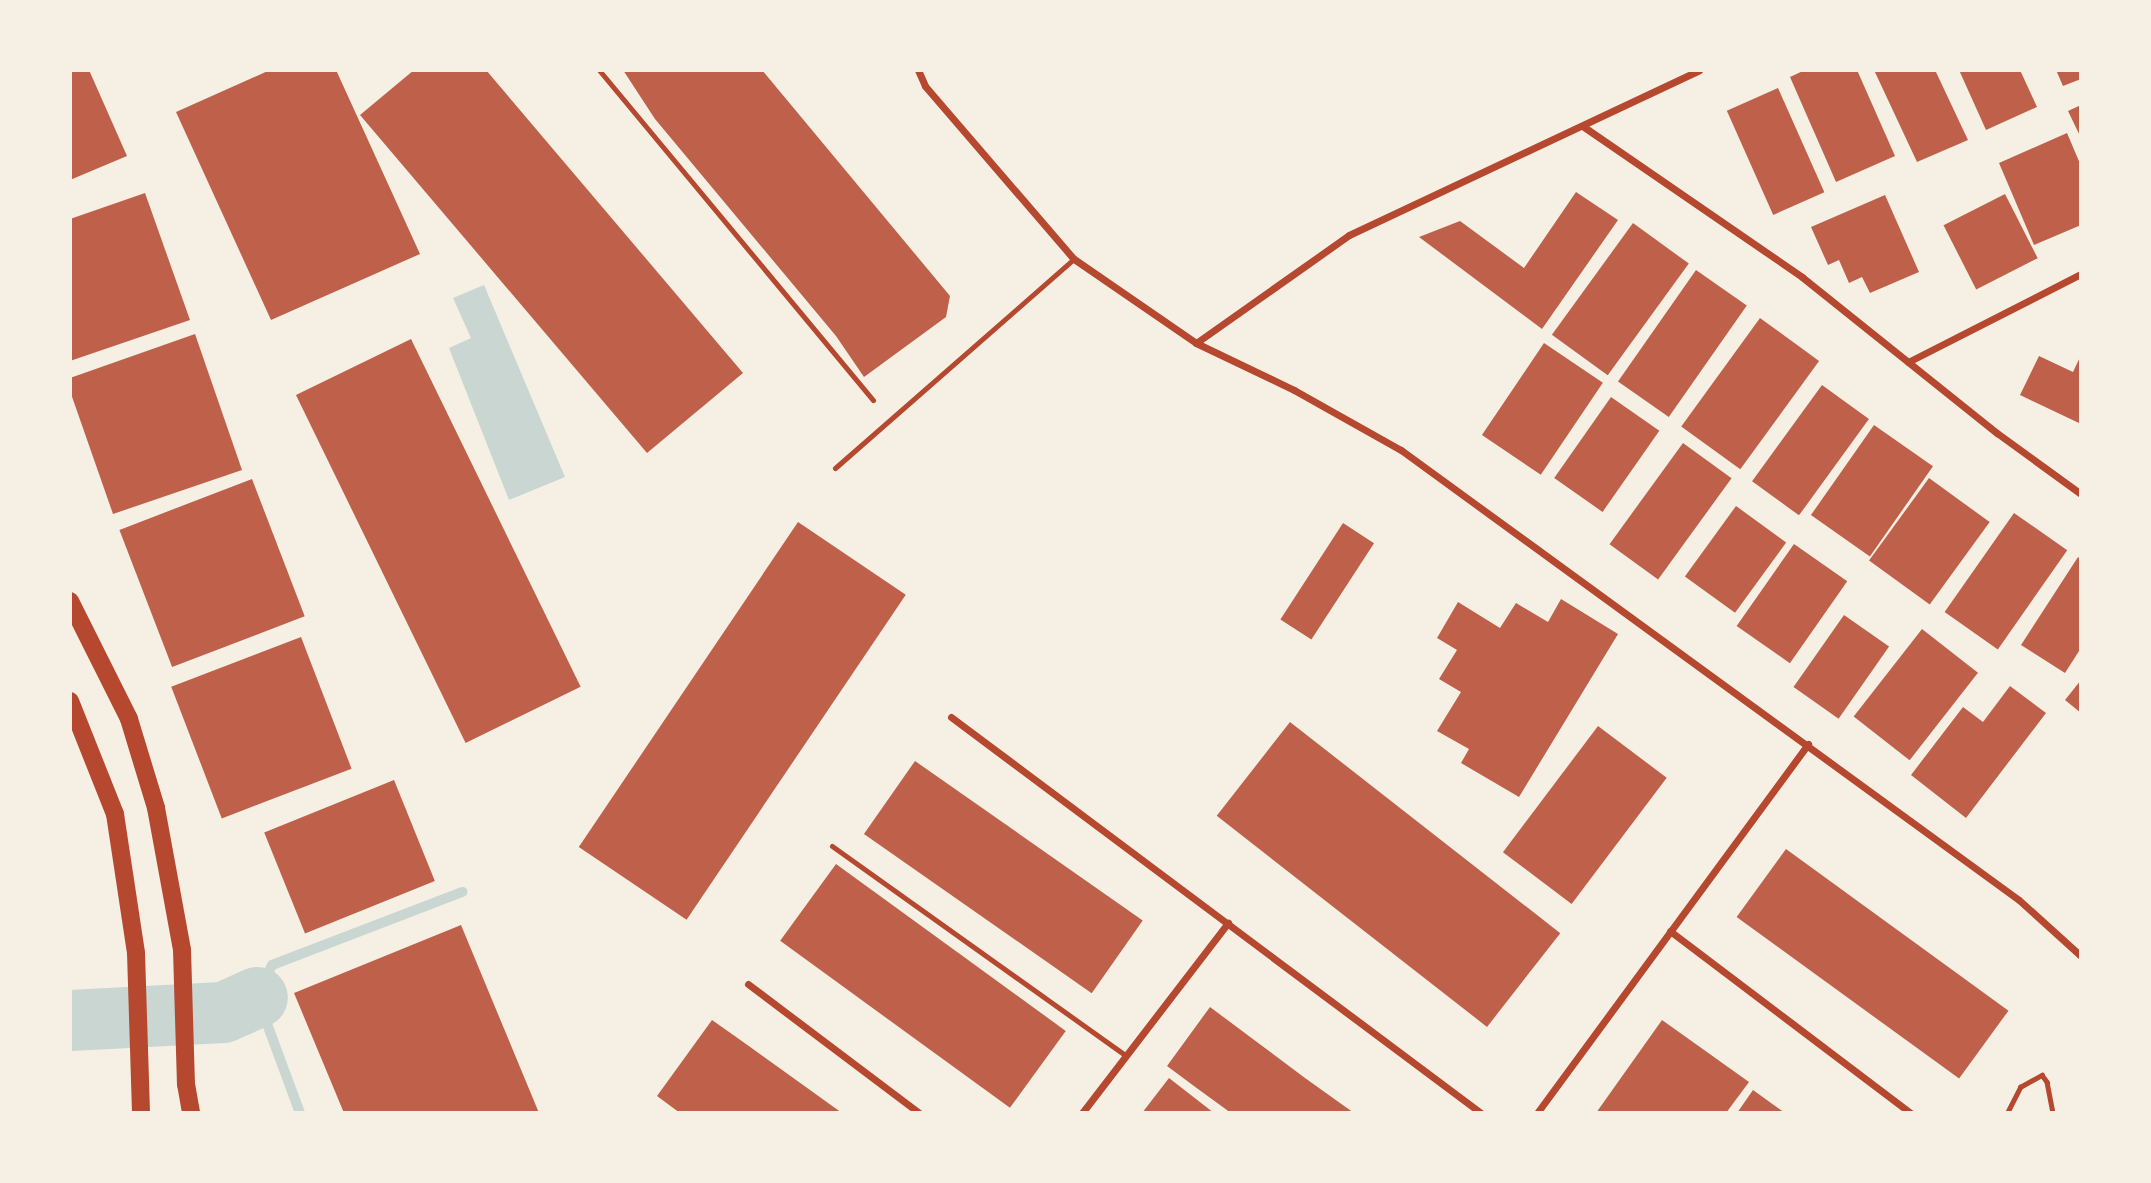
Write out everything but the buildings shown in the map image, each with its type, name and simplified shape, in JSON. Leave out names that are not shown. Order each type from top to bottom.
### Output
[{"type":"main road","points":[[70,601],[129,719],[156,808],[182,950],[186,1084],[192,1111]]},
{"type":"main road","points":[[70,701],[115,814],[136,953],[141,1113]]},
{"type":"street","points":[[918,70],[925,86],[1074,259],[1196,344],[1294,390],[1401,450],[2019,900],[2081,956]]},
{"type":"street","points":[[1196,344],[1349,235],[1584,127],[1699,70]]},
{"type":"street","points":[[1584,127],[1802,277],[1997,433],[2081,494]]},
{"type":"street","points":[[1908,362],[2081,274]]},
{"type":"street","points":[[951,718],[1481,1113]]},
{"type":"street","points":[[1537,1113],[1808,744]]},
{"type":"street","points":[[1082,1113],[1227,923]]},
{"type":"street","points":[[1670,931],[1911,1113]]},
{"type":"street","points":[[748,984],[919,1113]]},
{"type":"lane","points":[[599,70],[873,400]]},
{"type":"lane","points":[[835,468],[1074,259]]},
{"type":"lane","points":[[832,846],[1126,1056]]},
{"type":"path","points":[[2007,1113],[2020,1087],[2042,1075],[2047,1082],[2053,1113]]},
{"type":"shaded area","points":[[484,285],[565,477],[509,500],[449,348],[471,338],[453,298]]},
{"type":"waterway","points":[[300,1113],[257,997],[272,965],[462,892]]},
{"type":"waterway","points":[[70,1020],[223,1012],[257,997]]}]
